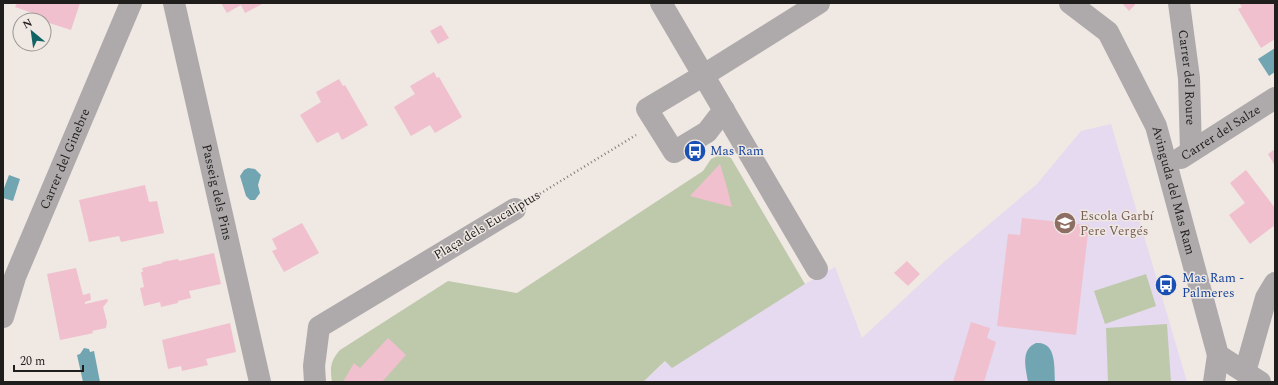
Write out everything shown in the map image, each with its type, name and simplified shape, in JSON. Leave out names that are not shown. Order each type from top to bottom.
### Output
[{"type":"street","name":"Carrer del Ginebre","points":[[3,317],[15,277],[131,3]]},
{"type":"street","name":"Passeig dels Pins","points":[[174,3],[260,382]]},
{"type":"street","points":[[661,3],[816,269]]},
{"type":"street","points":[[724,110],[707,132],[674,152],[647,109],[819,3]]},
{"type":"street","name":"Avinguda del Mas Ram","points":[[1070,3],[1108,32],[1156,126],[1218,355]]},
{"type":"street","name":"Carrer del Roure","points":[[1179,3],[1189,78],[1191,151]]},
{"type":"street","name":"Carrer del Salze","points":[[1167,168],[1191,151],[1275,98]]},
{"type":"street","name":"Plaça dels Eucaliptus","points":[[316,382],[314,366],[319,327],[515,209]]},
{"type":"street","points":[[1214,382],[1218,355],[1252,377],[1266,298],[1275,283]]},
{"type":"path","name":"Plaça dels Eucaliptus","points":[[515,209],[656,123]]},
{"type":"shaded area","name":"Escola Garbí Pere Vergés","points":[[1111,124],[1187,382],[643,382],[666,361],[672,367],[835,267],[862,338],[944,262],[1037,184],[1081,131]]},
{"type":"green space","points":[[722,154],[731,158],[805,284],[672,368],[665,361],[643,382],[332,382],[331,373],[333,361],[340,350],[448,281],[517,293],[703,171],[711,159]]},
{"type":"green space","points":[[1146,274],[1156,306],[1105,324],[1094,291]]},
{"type":"green space","points":[[1167,324],[1171,382],[1108,382],[1106,328]]},
{"type":"water","points":[[1275,48],[1275,72],[1269,76],[1258,59]]},
{"type":"water","points":[[248,168],[255,169],[261,175],[258,185],[260,193],[255,200],[250,200],[246,196],[240,176],[244,170]]},
{"type":"water","points":[[9,175],[20,179],[13,201],[3,198],[3,191]]},
{"type":"water","points":[[1036,343],[1048,346],[1051,351],[1054,363],[1055,382],[1028,382],[1025,365],[1026,355],[1031,346]]},
{"type":"water","points":[[84,348],[89,349],[90,352],[94,351],[100,382],[83,382],[77,355],[80,354]]},
{"type":"building","points":[[17,3],[80,3],[71,30],[52,24],[52,12],[29,12],[15,7]]},
{"type":"building","points":[[221,3],[264,3],[245,13],[241,5],[227,13]]},
{"type":"building","points":[[1122,3],[1135,3],[1135,5],[1129,11]]},
{"type":"building","points":[[1239,3],[1273,3],[1275,7],[1275,39],[1261,48],[1238,9],[1242,7]]},
{"type":"building","points":[[441,25],[449,38],[438,44],[430,31]]},
{"type":"building","points":[[434,72],[437,78],[439,77],[462,117],[435,133],[430,125],[411,136],[394,107],[415,94],[410,86]]},
{"type":"building","points":[[339,79],[343,86],[345,85],[368,125],[342,140],[338,132],[317,143],[300,115],[321,102],[316,92]]},
{"type":"building","points":[[1275,149],[1275,166],[1268,154]]},
{"type":"building","points":[[720,164],[726,184],[732,207],[690,196]]},
{"type":"building","points":[[1246,170],[1275,208],[1275,225],[1250,244],[1229,215],[1245,203],[1230,183]]},
{"type":"building","points":[[145,185],[149,202],[157,201],[164,233],[121,242],[119,236],[89,242],[79,200]]},
{"type":"building","points":[[1022,218],[1089,225],[1076,335],[997,326],[1008,234],[1020,235]]},
{"type":"building","points":[[302,223],[319,253],[284,272],[272,251],[277,249],[272,239]]},
{"type":"building","points":[[214,253],[221,284],[189,291],[191,298],[178,301],[178,303],[161,307],[160,302],[144,306],[140,288],[144,287],[141,272],[143,272],[142,268],[163,263],[162,262],[178,259],[179,261]]},
{"type":"building","points":[[907,261],[920,274],[908,286],[894,273]]},
{"type":"building","points":[[76,268],[83,295],[90,293],[91,300],[85,302],[85,304],[107,299],[108,301],[103,307],[107,322],[106,328],[92,331],[93,333],[60,340],[47,274]]},
{"type":"building","points":[[971,322],[990,328],[987,338],[996,342],[984,382],[953,382]]},
{"type":"building","points":[[230,323],[236,352],[206,359],[208,365],[182,371],[181,366],[168,369],[162,340]]},
{"type":"building","points":[[388,338],[406,355],[382,382],[343,382],[354,363],[360,368]]},
{"type":"place","name":"Mas Ram","points":[[695,151]]},
{"type":"place","name":"Escola Garbí Pere Vergés","points":[[1065,223]]},
{"type":"place","name":"Mas Ram - Palmeres","points":[[1166,285]]}]
